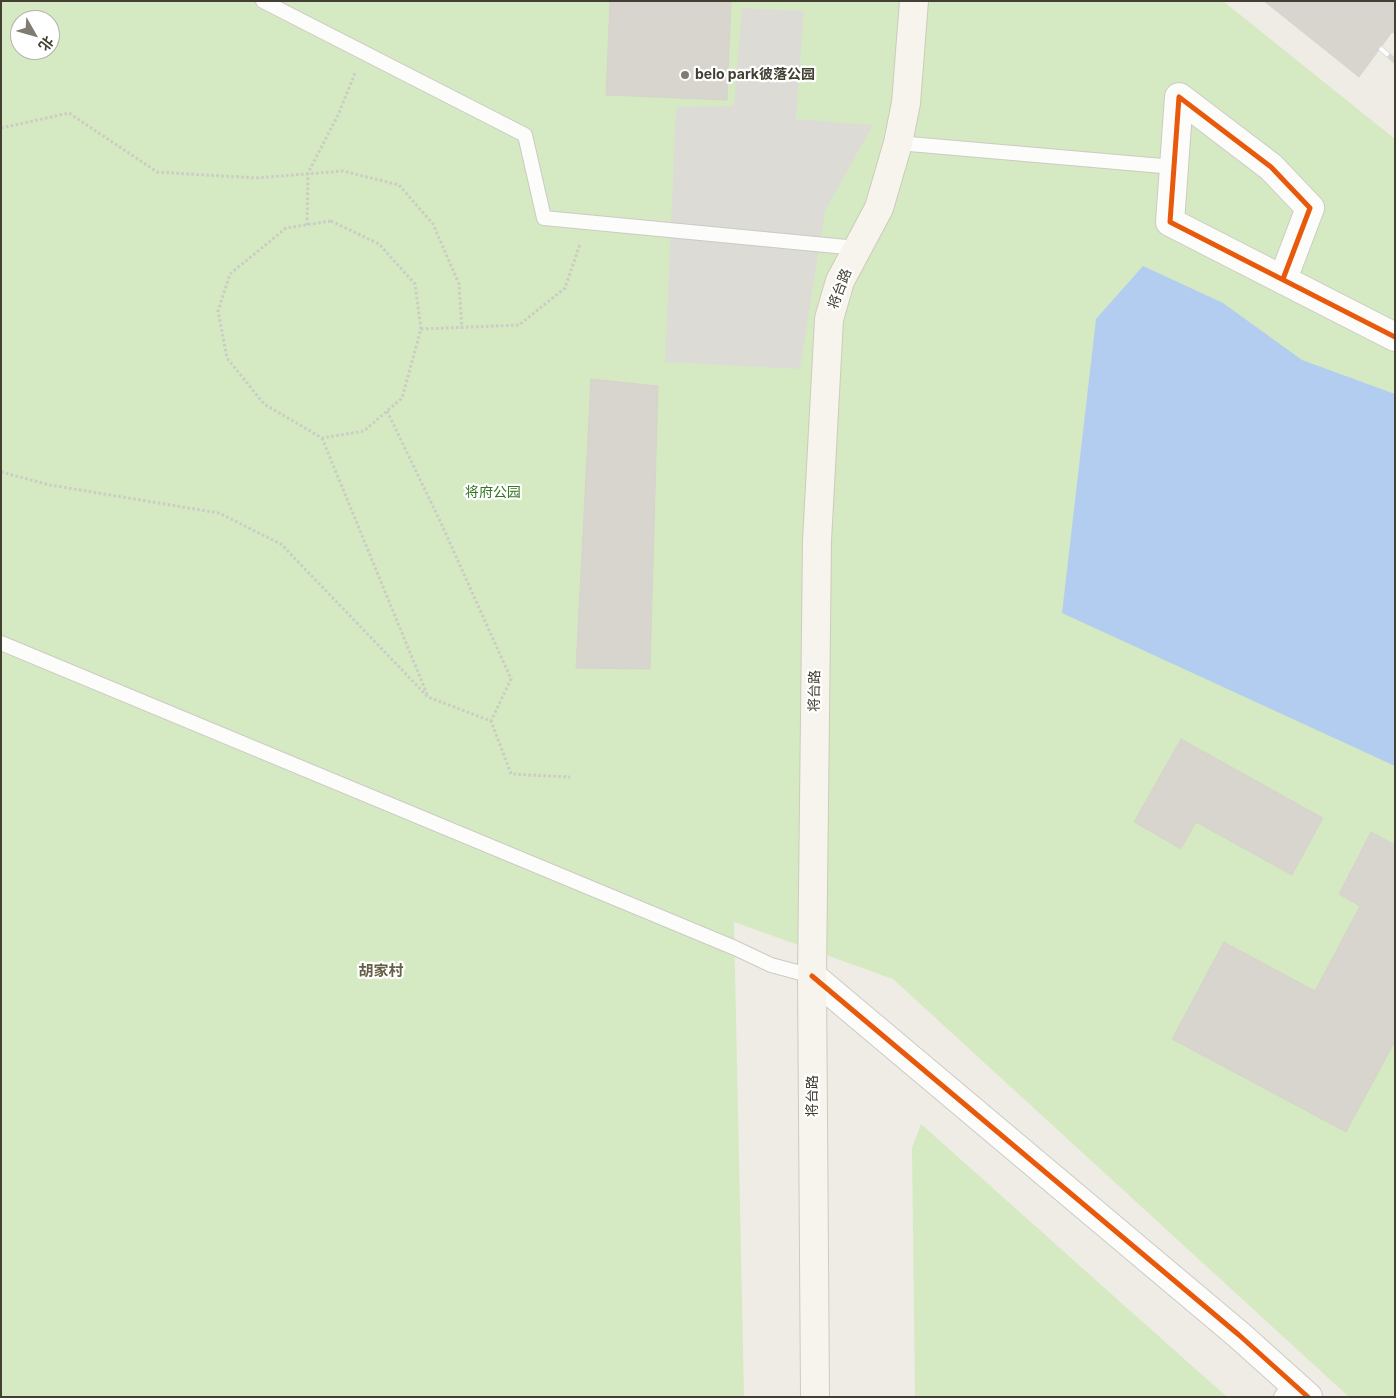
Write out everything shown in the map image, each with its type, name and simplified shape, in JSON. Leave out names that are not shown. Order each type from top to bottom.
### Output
[{"type":"main road","name":"将台路","points":[[815,1397],[812,976],[817,541],[829,319],[840,281],[879,208],[898,143],[906,103],[914,1]]},
{"type":"street","points":[[1283,280],[1310,208],[1271,166],[1179,97],[1170,222],[1283,280],[1395,337]]},
{"type":"street","points":[[812,976],[1239,1335],[1293,1392]]},
{"type":"lane","points":[[263,1],[525,136],[544,218],[857,248]]},
{"type":"lane","points":[[898,143],[1174,167]]},
{"type":"lane","points":[[1,642],[772,965],[812,976]]},
{"type":"path","points":[[307,225],[308,174],[338,113],[363,54]]},
{"type":"path","points":[[1,128],[69,114],[157,172],[256,178],[343,171],[399,185],[433,224],[459,284],[462,329]]},
{"type":"path","points":[[322,438],[364,431],[402,398],[421,329],[415,284],[379,244],[331,221],[286,228],[230,274],[218,312],[227,358],[264,404],[322,438],[428,696]]},
{"type":"path","points":[[421,329],[462,329],[519,325],[565,288],[587,222]]},
{"type":"path","points":[[387,411],[441,523],[511,680],[491,721],[511,774],[570,778]]},
{"type":"path","points":[[1,472],[50,485],[219,513],[281,544],[428,696],[491,721]]},
{"type":"green space","name":"将府公园","points":[[1,1],[1223,1],[1395,139],[1395,1397],[1349,1397],[893,979],[734,922],[744,1397],[1,1397]]},
{"type":"green space","points":[[921,1124],[1227,1397],[915,1397],[912,1148]]},
{"type":"shaded area","points":[[742,8],[804,11],[796,119],[873,125],[825,211],[800,369],[665,362],[676,107],[734,106]]},
{"type":"water","points":[[1143,266],[1223,303],[1302,360],[1395,394],[1395,766],[1062,613],[1096,319]]},
{"type":"building","points":[[610,1],[731,1],[727,100],[606,95]]},
{"type":"building","points":[[1264,1],[1395,1],[1395,34],[1392,32],[1359,77]]},
{"type":"building","points":[[591,379],[658,386],[650,669],[576,668]]},
{"type":"building","points":[[1181,739],[1323,818],[1292,875],[1196,822],[1181,849],[1134,822]]},
{"type":"building","points":[[1371,832],[1395,845],[1395,1041],[1346,1132],[1172,1039],[1224,942],[1315,991],[1360,906],[1339,894]]},
{"type":"railway","points":[[1380,48],[1395,61]]},
{"type":"cycle path","points":[[1283,279],[1310,208],[1271,167],[1179,97],[1170,222],[1395,337]]},
{"type":"cycle path","points":[[812,976],[1239,1335],[1308,1397]]},
{"type":"place","name":"belo park彼落公园","points":[[685,75]]},
{"type":"district","name":"胡家村","points":[[381,971]]}]
